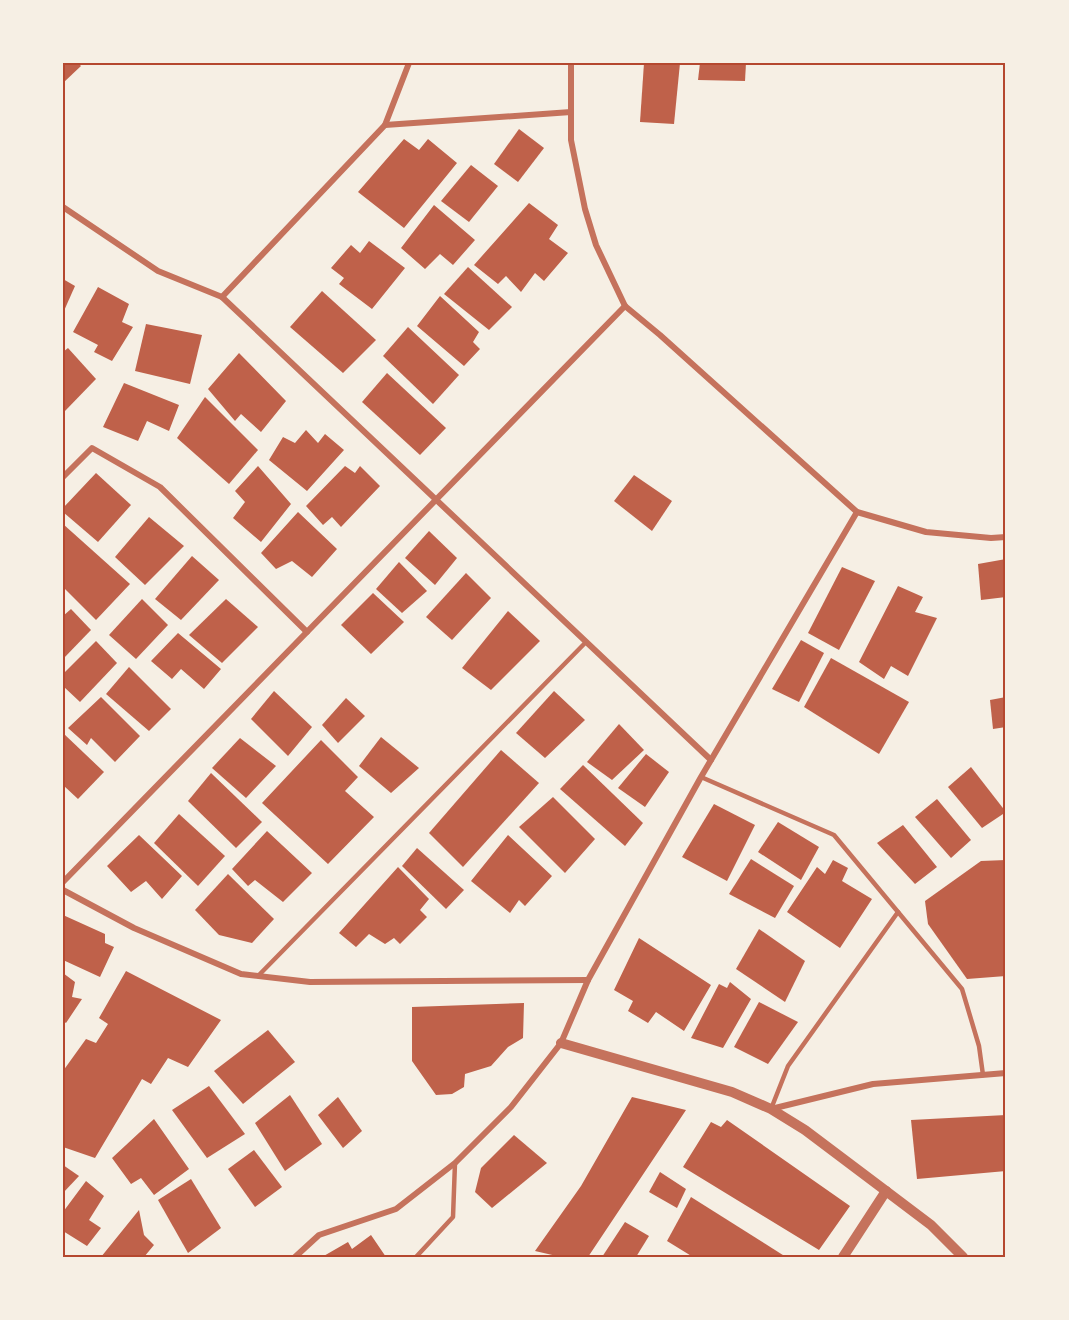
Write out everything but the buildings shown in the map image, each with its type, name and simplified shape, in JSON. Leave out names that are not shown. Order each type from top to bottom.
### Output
[{"type":"street","points":[[222,297],[385,124],[409,63]]},
{"type":"street","points":[[571,63],[571,140],[585,209],[596,245],[625,306],[856,512],[926,532],[991,538],[1006,537]]},
{"type":"street","points":[[385,124],[571,112]]},
{"type":"street","points":[[63,207],[158,271],[222,297],[711,760]]},
{"type":"street","points":[[63,882],[625,306]]},
{"type":"street","points":[[63,477],[92,448],[160,487],[307,632]]},
{"type":"street","points":[[295,1257],[320,1235],[396,1209],[455,1164],[511,1107],[561,1043],[588,980],[701,777],[856,512]]},
{"type":"street","points":[[63,890],[134,928],[241,974],[310,982],[588,980]]},
{"type":"street","points":[[561,1043],[732,1092],[771,1109],[805,1130],[931,1225],[963,1257]]},
{"type":"street","points":[[771,1109],[873,1084],[1006,1073]]},
{"type":"street","points":[[843,1257],[886,1191]]},
{"type":"lane","points":[[258,976],[586,642]]},
{"type":"lane","points":[[701,777],[834,835],[962,989],[979,1046],[983,1075]]},
{"type":"lane","points":[[771,1109],[788,1066],[898,912]]},
{"type":"lane","points":[[416,1257],[453,1217],[455,1164]]}]
